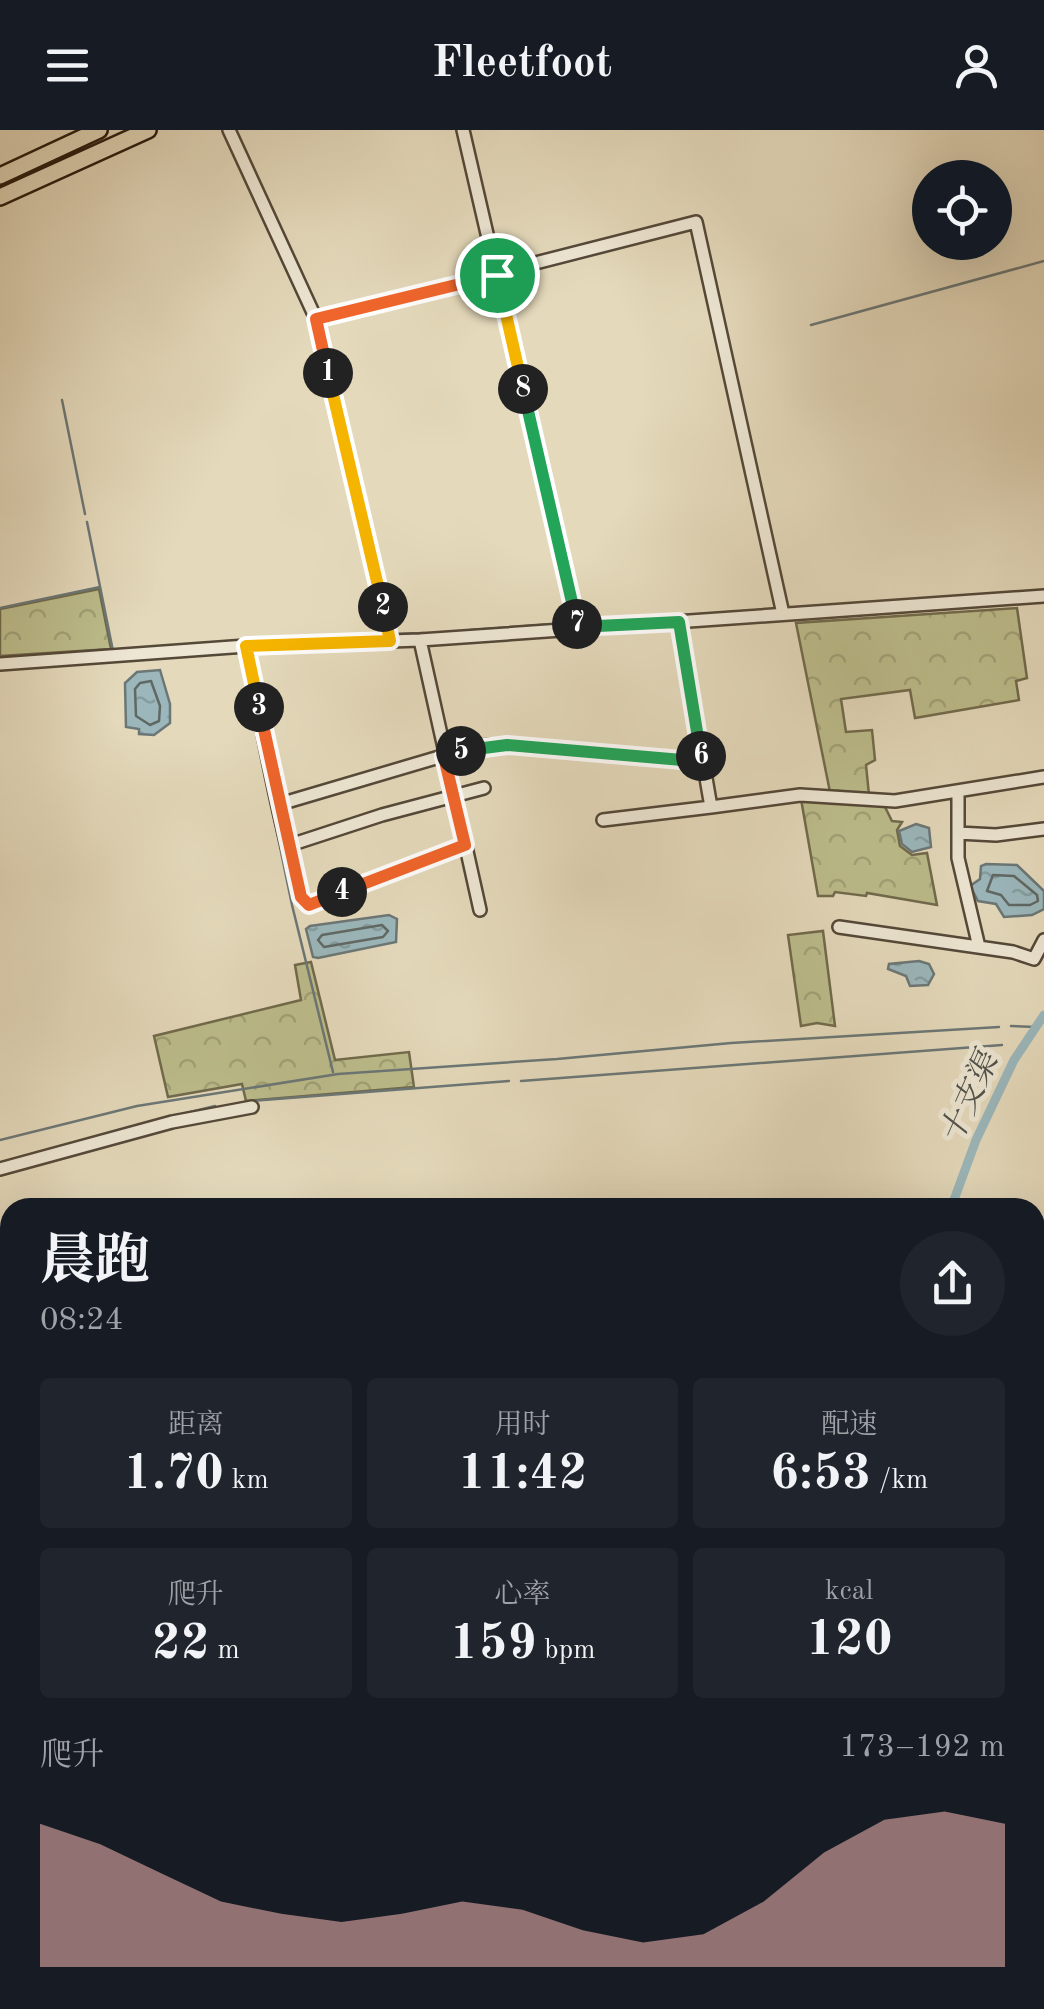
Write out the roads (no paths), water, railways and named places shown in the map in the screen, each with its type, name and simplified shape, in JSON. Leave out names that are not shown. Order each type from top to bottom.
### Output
[{"type":"main road","points":[[0,176],[99,130]]},
{"type":"main road","points":[[0,197],[148,130]]},
{"type":"street","points":[[229,130],[316,319],[390,641]]},
{"type":"street","points":[[463,130],[578,627]]},
{"type":"street","points":[[316,319],[696,222],[783,614]]},
{"type":"street","points":[[0,664],[246,646],[420,640],[1044,596]]},
{"type":"street","points":[[679,622],[711,807]]},
{"type":"street","points":[[420,640],[480,910]]},
{"type":"street","points":[[246,646],[288,846],[301,897],[309,905],[465,845]]},
{"type":"street","points":[[280,804],[473,747],[507,745],[682,760],[702,756]]},
{"type":"street","points":[[603,820],[800,795],[895,801],[1044,777]]},
{"type":"street","points":[[288,846],[382,815],[484,788]]},
{"type":"street","points":[[958,791],[959,867],[979,948]]},
{"type":"street","points":[[958,833],[996,835],[1044,829]]},
{"type":"street","points":[[839,927],[1034,960],[1044,940]]},
{"type":"street","points":[[0,1169],[172,1122],[252,1106]]},
{"type":"water","points":[[160,670],[170,704],[170,723],[154,735],[139,734],[139,729],[126,727],[125,683],[137,672]]},
{"type":"water","points":[[916,824],[929,828],[931,847],[912,852],[902,844],[899,831]]},
{"type":"water","points":[[1017,865],[1044,891],[1044,909],[1032,915],[1004,917],[996,904],[978,901],[970,886],[980,879],[981,866]]},
{"type":"water","points":[[389,915],[397,919],[396,942],[313,957],[306,929],[310,926]]},
{"type":"water","points":[[889,964],[929,964],[934,974],[928,985],[910,986],[906,976],[888,969]]},
{"type":"waterway","points":[[811,325],[1044,261]]},
{"type":"waterway","points":[[62,400],[85,514]]},
{"type":"waterway","points":[[87,522],[113,651]]},
{"type":"waterway","points":[[0,608],[100,587]]},
{"type":"waterway","points":[[789,608],[837,605]]},
{"type":"waterway","points":[[670,616],[774,609]]},
{"type":"waterway","points":[[584,622],[657,617]]},
{"type":"waterway","points":[[470,630],[569,623]]},
{"type":"waterway","points":[[396,634],[424,633]]},
{"type":"waterway","points":[[336,637],[382,635]]},
{"type":"waterway","points":[[0,658],[33,656]]},
{"type":"waterway","points":[[241,658],[292,905],[333,1072]]},
{"type":"waterway","name":"十支渠","points":[[955,1198],[976,1140],[1014,1060],[1044,1015]]},
{"type":"waterway","points":[[1011,1026],[1036,1027]]},
{"type":"waterway","points":[[0,1140],[137,1106],[338,1074],[731,1043],[999,1027]]},
{"type":"waterway","points":[[521,1081],[1002,1045]]},
{"type":"waterway","points":[[252,1101],[509,1081]]},
{"type":"waterway","points":[[178,1115],[215,1106]]}]
